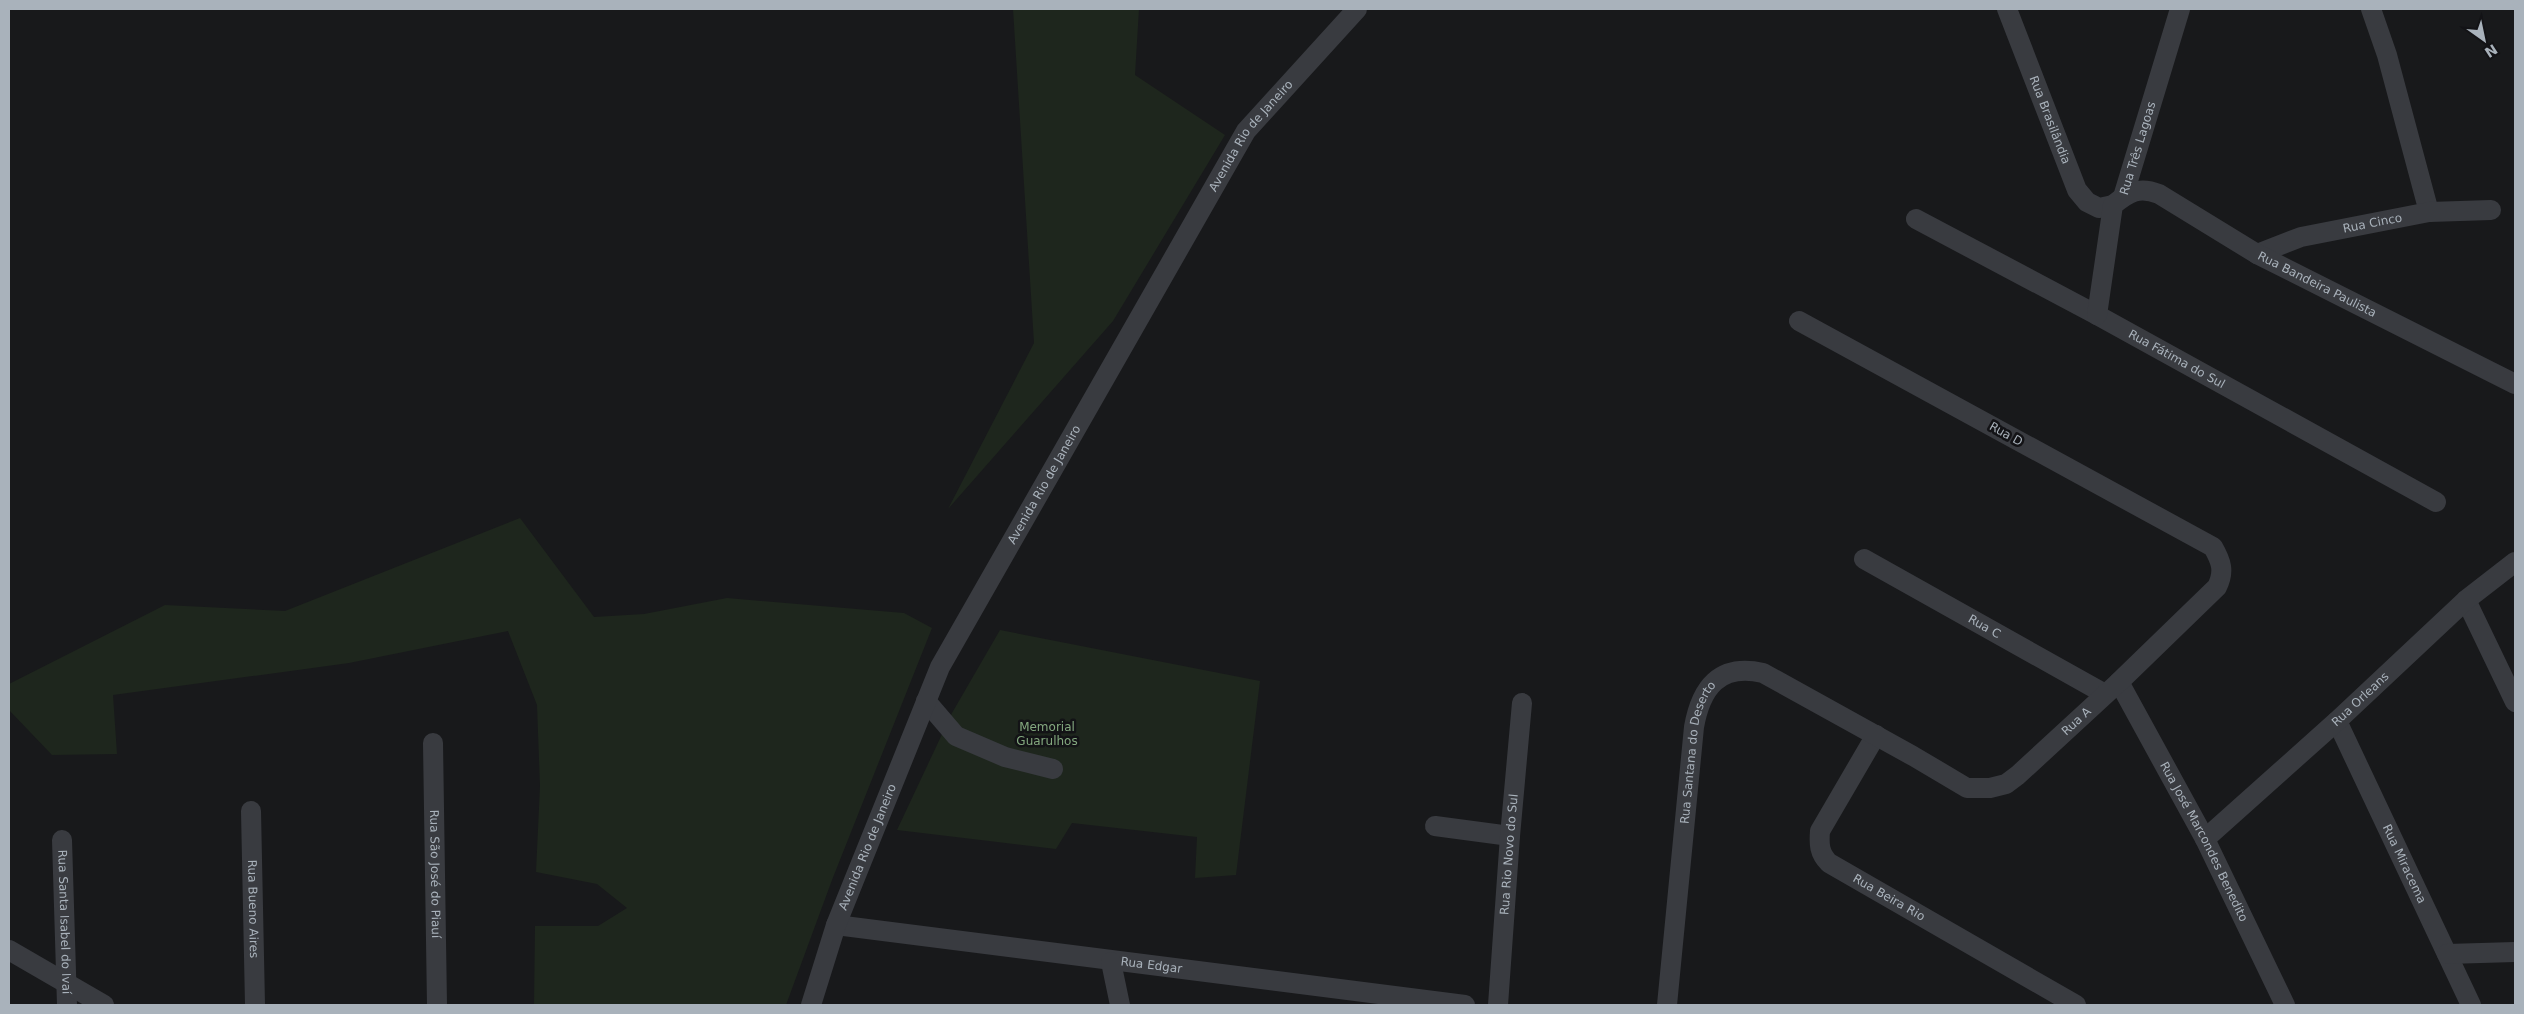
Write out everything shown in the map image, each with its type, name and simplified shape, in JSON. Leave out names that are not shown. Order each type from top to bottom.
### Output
[{"type":"street","name":"Avenida Rio de Janeiro","points":[[812,1005],[836,925],[926,701],[945,659],[1246,131],[1357,9]]},
{"type":"street","name":"Rua Brasilândia","points":[[2007,9],[2077,190],[2087,202],[2099,208],[2118,201]]},
{"type":"street","name":"Rua Três Lagoas","points":[[2097,315],[2118,201],[2180,9]]},
{"type":"street","points":[[2371,9],[2387,56],[2429,212]]},
{"type":"street","name":"Rua Bandeira Paulista","points":[[2118,201],[2134,190],[2146,189],[2160,194],[2257,254],[2515,384]]},
{"type":"street","name":"Rua Cinco","points":[[2257,254],[2301,236],[2429,212],[2491,210]]},
{"type":"street","name":"Rua Fátima do Sul","points":[[1916,218],[2097,315],[2436,502]]},
{"type":"street","name":"Rua D","points":[[1799,320],[2213,547]]},
{"type":"street","name":"Rua A","points":[[1876,735],[1967,788],[1990,788],[2006,784],[2112,688],[2217,587],[2223,570],[2220,559],[2213,547]]},
{"type":"street","name":"Rua C","points":[[1864,559],[2112,688]]},
{"type":"street","name":"Rua Orleans","points":[[2206,839],[2337,721],[2466,600],[2515,562]]},
{"type":"street","points":[[2466,600],[2515,702]]},
{"type":"street","name":"Rua Santana do Deserto","points":[[1667,1005],[1694,727],[1698,705],[1706,689],[1722,676],[1735,671],[1747,669],[1763,673],[1876,735]]},
{"type":"street","name":"Rua José Marcondes Benedito","points":[[2112,688],[2206,839],[2285,1005]]},
{"type":"street","points":[[926,701],[956,736],[1004,757],[1053,769]]},
{"type":"street","name":"Rua Rio Novo do Sul","points":[[1498,1005],[1522,703]]},
{"type":"street","name":"Rua Miracema","points":[[2337,721],[2471,1005]]},
{"type":"street","name":"Rua Beira Rio","points":[[1876,735],[1820,831],[1819,844],[1823,857],[2076,1005]]},
{"type":"street","name":"Rua São José do Piauí","points":[[433,743],[437,1005]]},
{"type":"street","name":"Rua Bueno Aires","points":[[251,811],[255,1005]]},
{"type":"street","points":[[1434,826],[1510,836]]},
{"type":"street","name":"Rua Santa Isabel do Ivaí","points":[[62,840],[66,1005]]},
{"type":"street","name":"Rua Edgar","points":[[836,925],[1111,962],[1465,1005]]},
{"type":"street","points":[[9,950],[104,1005]]},
{"type":"street","points":[[2447,954],[2515,952]]},
{"type":"street","points":[[1111,962],[1120,1005]]},
{"type":"green space","points":[[1013,9],[1139,9],[1135,75],[1225,135],[1113,321],[948,509],[1034,343]]},
{"type":"green space","points":[[520,518],[594,617],[644,614],[727,598],[904,613],[932,628],[832,880],[786,1005],[534,1005],[535,926],[598,926],[627,908],[597,884],[536,872],[540,786],[537,705],[508,631],[349,663],[113,695],[117,754],[52,755],[9,710],[9,684],[165,605],[285,611]]},
{"type":"green space","name":"Memorial Guarulhos","points":[[1000,630],[1260,681],[1236,875],[1195,878],[1197,837],[1072,823],[1056,849],[897,830],[952,713]]}]
